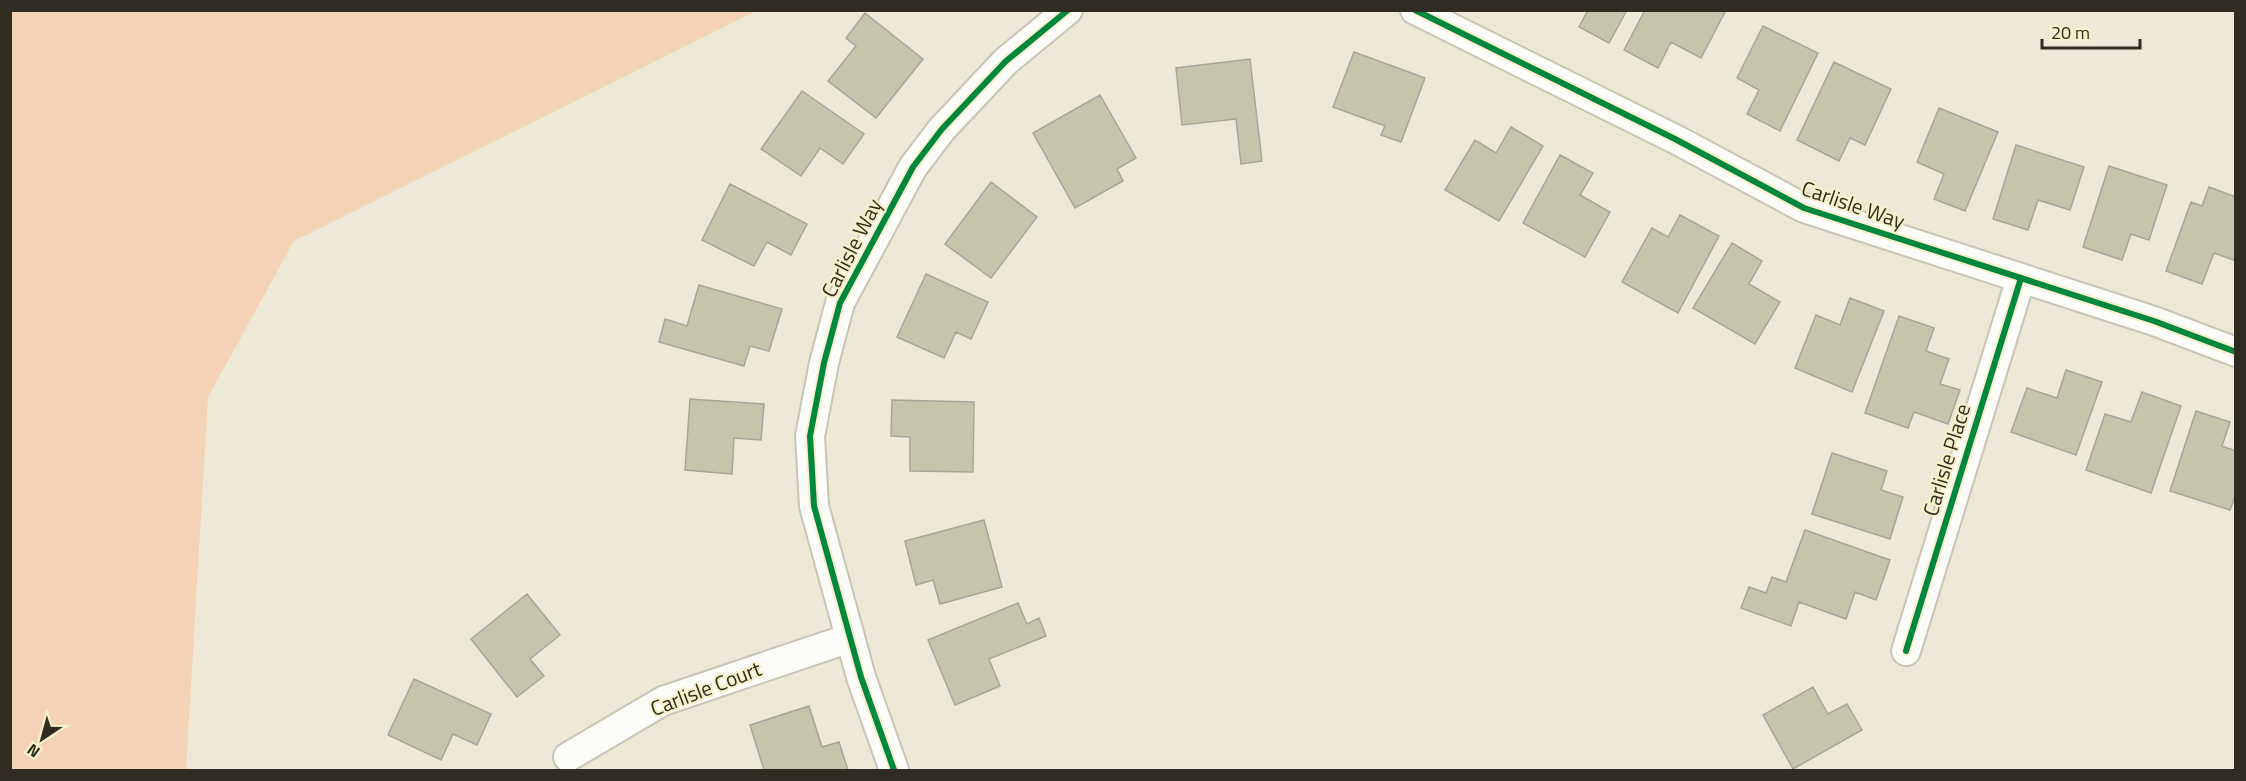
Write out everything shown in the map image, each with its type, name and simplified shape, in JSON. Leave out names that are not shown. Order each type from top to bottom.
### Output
[{"type":"street","name":"Carlisle Way","points":[[894,771],[861,677],[814,506],[810,436],[824,363],[840,303],[913,167],[942,129],[1006,61],[1068,10]]},
{"type":"street","name":"Carlisle Way","points":[[1415,10],[1676,139],[1804,208],[2154,321],[2235,352]]},
{"type":"street","name":"Carlisle Place","points":[[1906,651],[2021,278]]},
{"type":"street","name":"Carlisle Court","points":[[568,757],[663,701],[850,638]]},
{"type":"shaded area","points":[[10,11],[756,11],[294,241],[208,397],[186,770],[11,770]]},
{"type":"building","points":[[1588,10],[1627,10],[1609,43],[1579,27]]},
{"type":"building","points":[[1645,10],[1722,10],[1725,12],[1701,58],[1671,42],[1658,68],[1624,50]]},
{"type":"building","points":[[865,13],[923,59],[876,118],[828,81],[856,46],[846,38]]},
{"type":"building","points":[[1763,26],[1818,53],[1780,131],[1747,114],[1759,90],[1737,78]]},
{"type":"building","points":[[1354,52],[1425,78],[1401,142],[1381,135],[1385,126],[1333,107]]},
{"type":"building","points":[[1250,59],[1262,161],[1241,164],[1236,119],[1182,125],[1176,68]]},
{"type":"building","points":[[1834,62],[1891,89],[1865,145],[1850,138],[1839,161],[1797,140]]},
{"type":"building","points":[[802,91],[864,134],[843,164],[820,148],[801,176],[761,149]]},
{"type":"building","points":[[1100,95],[1136,158],[1117,169],[1123,181],[1075,208],[1033,133]]},
{"type":"building","points":[[1939,108],[1998,132],[1965,211],[1934,199],[1944,174],[1917,162]]},
{"type":"building","points":[[1511,127],[1543,146],[1499,221],[1445,190],[1475,140],[1496,153]]},
{"type":"building","points":[[2016,145],[2084,167],[2070,210],[2038,200],[2028,230],[1993,219]]},
{"type":"building","points":[[1560,155],[1593,173],[1580,195],[1610,212],[1585,257],[1523,223]]},
{"type":"building","points":[[2109,166],[2167,185],[2149,240],[2131,234],[2122,260],[2083,247]]},
{"type":"building","points":[[991,182],[1037,217],[991,278],[945,244]]},
{"type":"building","points":[[730,184],[807,224],[791,255],[767,242],[754,266],[702,240]]},
{"type":"building","points":[[2209,187],[2236,197],[2236,261],[2214,253],[2202,284],[2166,271],[2191,202],[2202,206]]},
{"type":"building","points":[[1680,215],[1719,236],[1678,313],[1622,282],[1652,228],[1668,237]]},
{"type":"building","points":[[1732,243],[1762,261],[1749,284],[1780,302],[1755,344],[1693,308]]},
{"type":"building","points":[[926,274],[988,302],[971,339],[956,332],[944,358],[897,337]]},
{"type":"building","points":[[699,285],[782,309],[769,351],[750,346],[744,366],[659,342],[665,319],[687,326]]},
{"type":"building","points":[[1850,298],[1884,311],[1852,392],[1795,368],[1816,315],[1840,325]]},
{"type":"building","points":[[1899,316],[1934,328],[1926,351],[1949,359],[1940,384],[1960,390],[1948,424],[1914,412],[1908,428],[1865,413]]},
{"type":"building","points":[[2066,370],[2102,382],[2076,455],[2011,432],[2027,388],[2057,398]]},
{"type":"building","points":[[2142,392],[2181,406],[2151,493],[2086,470],[2105,414],[2131,422]]},
{"type":"building","points":[[690,399],[764,404],[761,440],[734,438],[732,474],[685,470]]},
{"type":"building","points":[[892,400],[974,402],[973,472],[910,471],[910,437],[891,436]]},
{"type":"building","points":[[2196,411],[2230,422],[2222,446],[2236,451],[2236,494],[2230,510],[2170,491]]},
{"type":"building","points":[[1832,453],[1887,471],[1881,490],[1903,497],[1890,539],[1812,514]]},
{"type":"building","points":[[984,520],[1002,587],[940,604],[933,580],[916,585],[905,541]]},
{"type":"building","points":[[1805,530],[1890,560],[1876,600],[1855,592],[1846,619],[1799,602],[1791,626],[1741,608],[1749,587],[1766,593],[1772,577],[1786,582]]},
{"type":"building","points":[[527,594],[560,635],[530,659],[544,676],[517,697],[471,639]]},
{"type":"building","points":[[1018,603],[1027,624],[1039,618],[1046,636],[989,659],[1000,686],[955,705],[928,640]]},
{"type":"building","points":[[414,679],[491,714],[477,745],[453,734],[441,760],[388,735]]},
{"type":"building","points":[[1813,687],[1828,714],[1847,704],[1862,730],[1793,769],[1763,715]]},
{"type":"building","points":[[809,706],[822,747],[839,742],[848,770],[764,770],[750,725]]},
{"type":"cycle path","points":[[894,770],[861,677],[814,506],[810,436],[824,363],[840,303],[913,167],[942,129],[1006,61],[1068,10]]},
{"type":"cycle path","points":[[1415,10],[1675,139],[1804,208],[2154,321],[2236,352]]},
{"type":"cycle path","points":[[1906,651],[2021,278]]}]
